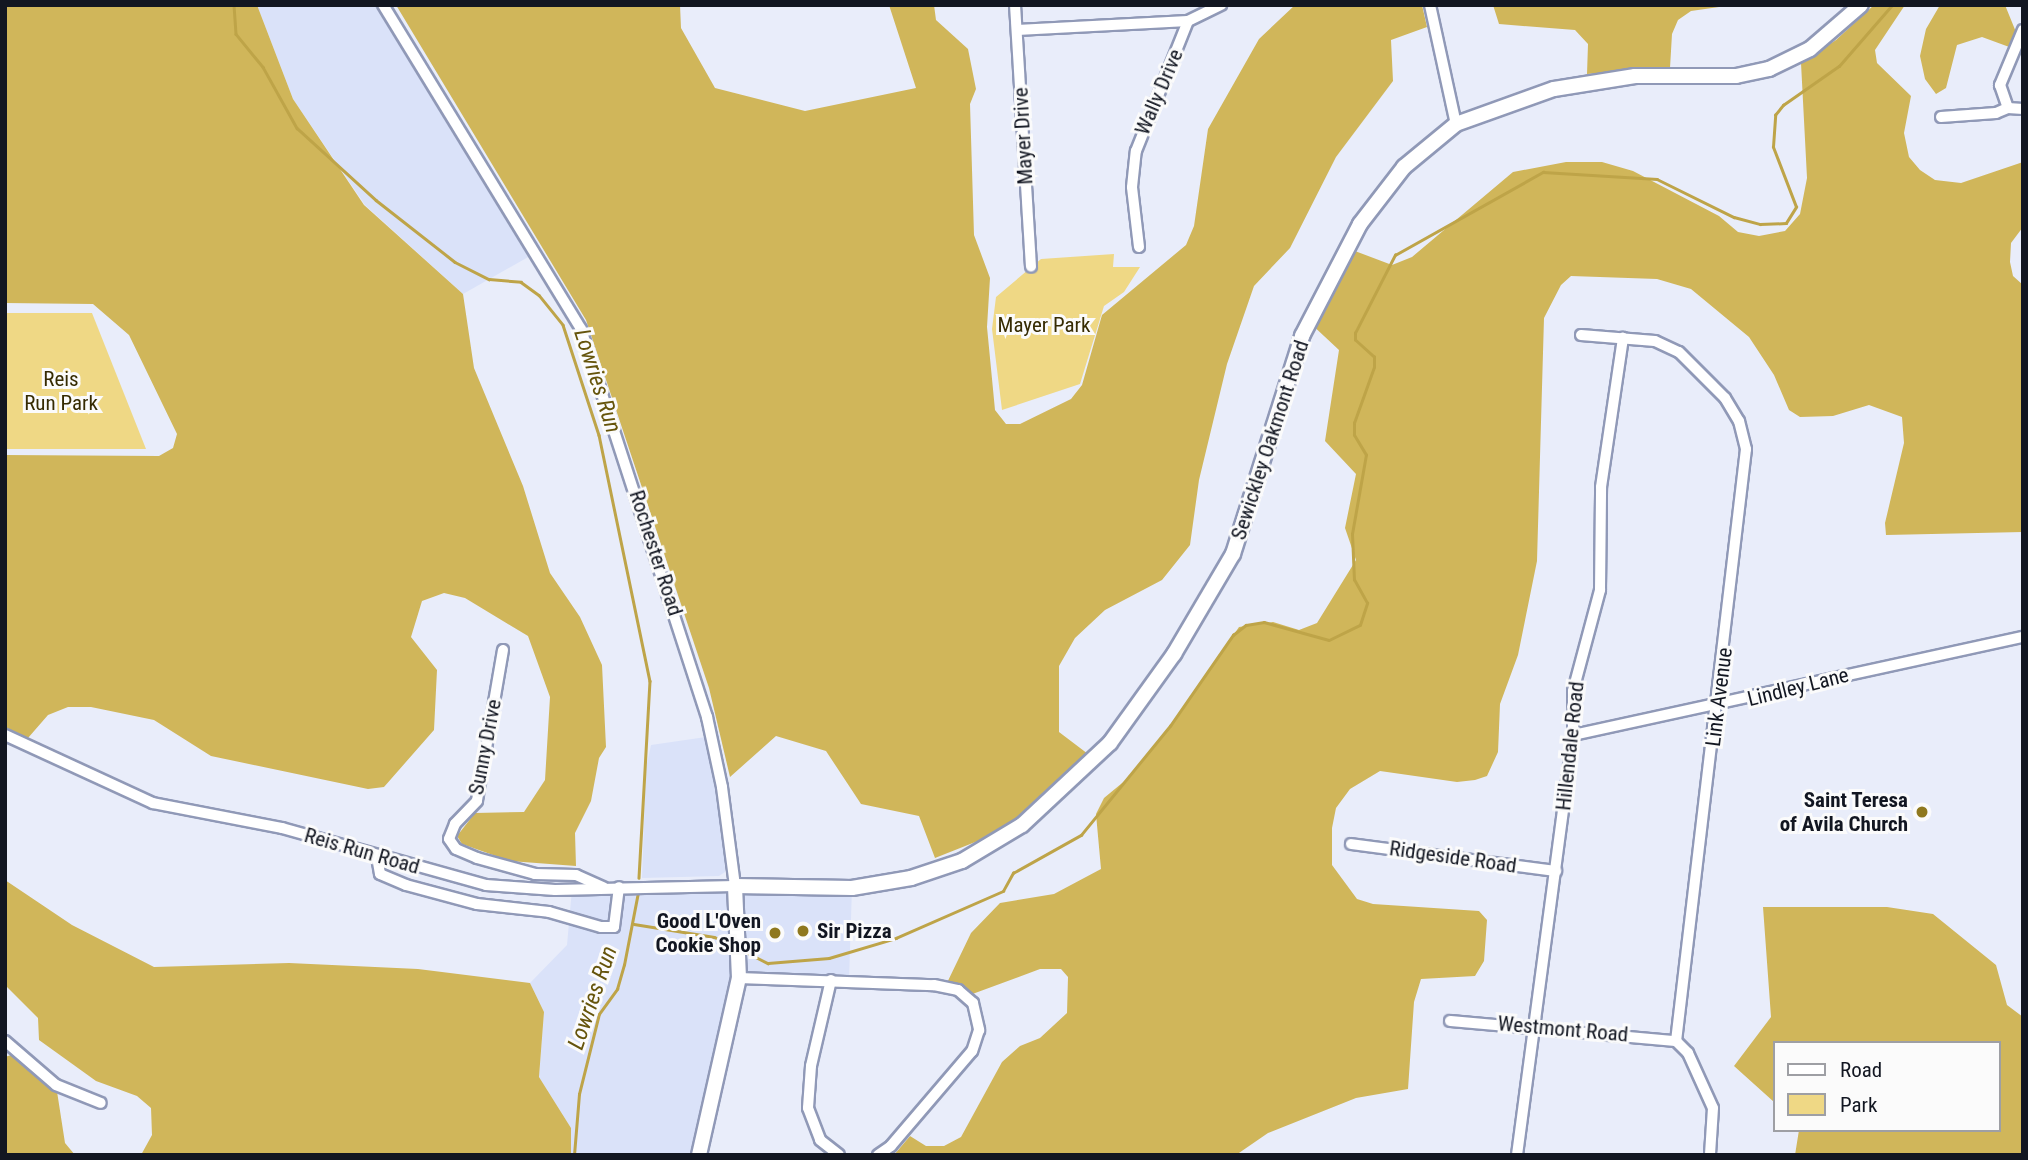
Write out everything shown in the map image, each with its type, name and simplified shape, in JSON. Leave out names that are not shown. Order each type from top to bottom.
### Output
[{"type":"main road","name":"Sewickley Oakmont Road","points":[[735,886],[852,888],[911,878],[962,861],[1022,825],[1110,743],[1174,654],[1233,554],[1286,380],[1338,263],[1394,178],[1456,124],[1535,95],[1587,82],[1759,72],[1810,49],[1861,5]]},
{"type":"main road","name":"Rochester Road","points":[[699,1155],[739,978],[735,886]]},
{"type":"street","name":"Rochester Road","points":[[383,5],[563,294],[588,346],[707,716],[722,787],[735,886]]},
{"type":"street","name":"Mayer Drive","points":[[1015,5],[1031,267]]},
{"type":"street","points":[[1017,30],[1188,21],[1221,5]]},
{"type":"street","points":[[1430,5],[1456,124]]},
{"type":"street","name":"Wally Drive","points":[[1139,247],[1132,187],[1136,151],[1153,99],[1188,21]]},
{"type":"street","points":[[2008,107],[2001,99],[2000,81],[2023,30]]},
{"type":"street","points":[[1941,117],[1996,113],[2008,107],[2023,109]]},
{"type":"street","name":"Link Avenue","points":[[1581,335],[1655,341],[1679,352],[1702,372],[1739,421],[1746,449],[1676,1041]]},
{"type":"street","name":"Hillendale Road","points":[[1517,1155],[1532,1025],[1556,871],[1573,735],[1573,691],[1600,590],[1601,487],[1623,338]]},
{"type":"street","name":"Lindley Lane","points":[[1573,735],[1717,707],[1796,684],[2023,637]]},
{"type":"street","name":"Sunny Drive","points":[[503,650],[477,801],[456,824],[449,839],[456,849],[477,858],[535,874],[576,875],[603,887]]},
{"type":"street","name":"Reis Run Road","points":[[5,735],[153,803],[282,828],[377,857],[498,886],[735,886]]},
{"type":"street","name":"Ridgeside Road","points":[[1350,844],[1556,871]]},
{"type":"street","points":[[377,857],[380,874],[406,885],[477,904],[549,912],[601,927],[614,927],[619,887]]},
{"type":"street","points":[[739,978],[945,987],[967,996],[977,1010],[979,1030],[972,1051],[891,1146],[878,1155]]},
{"type":"street","points":[[831,980],[811,1066],[808,1108],[820,1140],[839,1155]]},
{"type":"street","name":"Westmont Road","points":[[1450,1021],[1532,1025],[1676,1041]]},
{"type":"street","points":[[5,1041],[57,1085],[101,1103]]},
{"type":"street","points":[[1676,1041],[1693,1064],[1713,1108],[1710,1155]]},
{"type":"shaded area","points":[[5,5],[257,5],[293,99],[364,205],[463,294],[474,368],[523,486],[550,573],[580,617],[602,665],[606,747],[599,758],[591,801],[575,833],[576,866],[510,861],[462,844],[457,836],[475,813],[524,812],[545,780],[550,697],[528,636],[465,598],[444,593],[422,601],[411,637],[437,670],[434,730],[384,787],[368,789],[211,756],[154,720],[91,707],[68,707],[48,715],[28,738],[5,727],[5,455],[159,456],[173,448],[177,434],[129,335],[93,304],[5,303]]},
{"type":"shaded area","points":[[257,5],[376,5],[530,256],[463,294],[365,205],[293,99]]},
{"type":"shaded area","points":[[396,5],[680,5],[681,28],[715,88],[805,111],[916,88],[889,5],[934,5],[936,20],[968,49],[976,89],[970,104],[974,235],[990,278],[987,327],[995,410],[1006,424],[1020,424],[1071,399],[1082,385],[1102,315],[1186,245],[1194,226],[1208,129],[1259,39],[1295,5],[1422,5],[1427,27],[1391,40],[1393,81],[1336,157],[1290,248],[1254,286],[1227,364],[1199,480],[1190,545],[1162,580],[1105,610],[1075,638],[1059,666],[1059,732],[1088,754],[1003,831],[935,858],[919,816],[861,804],[826,751],[776,736],[730,777],[709,688],[586,320]]},
{"type":"shaded area","points":[[1493,5],[1733,5],[1691,11],[1678,20],[1672,34],[1670,68],[1587,74],[1588,44],[1575,30],[1499,24]]},
{"type":"shaded area","points":[[1874,5],[1905,5],[1875,50],[1877,63],[1911,96],[1904,133],[1909,157],[1920,170],[1935,180],[1961,183],[2023,162],[2023,227],[2011,243],[2010,262],[2013,276],[2023,285],[2023,532],[1886,535],[1885,523],[1904,443],[1902,417],[1869,405],[1833,416],[1800,417],[1789,410],[1774,375],[1749,337],[1691,289],[1657,279],[1571,276],[1561,285],[1544,318],[1537,561],[1518,655],[1500,704],[1498,752],[1487,776],[1475,780],[1457,782],[1380,771],[1350,789],[1336,808],[1332,828],[1332,865],[1357,899],[1373,904],[1479,911],[1487,920],[1484,961],[1475,976],[1421,979],[1414,1002],[1408,1089],[1356,1098],[1268,1133],[1236,1155],[894,1155],[910,1136],[926,1146],[944,1146],[961,1137],[1002,1062],[1020,1046],[1040,1038],[1067,1013],[1068,977],[1061,969],[1040,969],[967,996],[945,987],[971,933],[1000,903],[1054,894],[1101,869],[1096,814],[1104,798],[1127,779],[1180,714],[1239,627],[1273,622],[1299,630],[1317,623],[1356,560],[1345,528],[1356,474],[1325,441],[1339,350],[1309,322],[1347,248],[1392,265],[1412,257],[1513,172],[1566,162],[1602,162],[1633,171],[1719,216],[1738,232],[1759,236],[1785,231],[1800,214],[1807,178],[1801,63],[1836,40]]},
{"type":"shaded area","points":[[1940,5],[2005,5],[2018,37],[2012,48],[1982,37],[1957,45],[1946,88],[1936,94],[1925,79],[1920,56],[1926,29]]},
{"type":"shaded area","points":[[706,737],[724,836],[725,872],[719,876],[642,878],[646,768],[651,745]]},
{"type":"shaded area","points":[[5,880],[72,925],[154,967],[289,963],[418,969],[530,983],[544,1012],[539,1077],[571,1128],[571,1155],[141,1155],[152,1135],[151,1108],[137,1096],[96,1081],[39,1040],[38,1018],[5,985]]},
{"type":"shaded area","points":[[852,888],[849,980],[739,978],[699,1155],[571,1155],[571,1128],[539,1077],[544,1012],[530,983],[567,945],[572,889]]},
{"type":"shaded area","points":[[1763,907],[1887,907],[1933,914],[1996,965],[2007,1005],[2023,1017],[2023,1155],[1795,1155],[1799,1132],[2000,1132],[2000,1041],[1772,1041],[1772,1100],[1734,1066],[1771,1017]]},
{"type":"shaded area","points":[[20,1052],[56,1085],[65,1143],[75,1155],[5,1155],[5,1057]]},
{"type":"green space","name":"Mayer Park","points":[[1114,254],[1113,267],[1140,267],[1124,292],[1104,306],[1080,384],[1002,410],[992,329],[996,297],[1041,259]]},
{"type":"green space","name":"Reis Run Park","points":[[5,313],[92,313],[146,449],[5,449]]},
{"type":"waterway","name":"Lowries Run","points":[[234,5],[236,34],[263,67],[297,128],[376,200],[455,262],[489,279],[521,282],[539,295],[563,325],[599,435],[650,681],[639,878]]},
{"type":"waterway","points":[[742,950],[768,963],[829,958],[896,938],[1003,891],[1013,873],[1081,835],[1170,726],[1233,635],[1246,625],[1264,622],[1329,640],[1360,625],[1367,603],[1354,580],[1352,534],[1366,455],[1354,435],[1354,423],[1374,367],[1374,357],[1355,340],[1355,333],[1395,255],[1543,172],[1657,179],[1734,217],[1760,224],[1786,223],[1796,207],[1773,147],[1775,115],[1783,105],[1839,66],[1892,5]]},
{"type":"waterway","name":"Lowries Run","points":[[574,1155],[579,1094],[599,1014],[617,989],[638,892]]},
{"type":"waterway","points":[[634,924],[714,937],[734,945]]},
{"type":"place","name":"Saint Teresa of Avila Church","points":[[1922,812]]},
{"type":"place","name":"Sir Pizza","points":[[803,931]]},
{"type":"place","name":"Good L'Oven Cookie Shop","points":[[775,933]]}]
